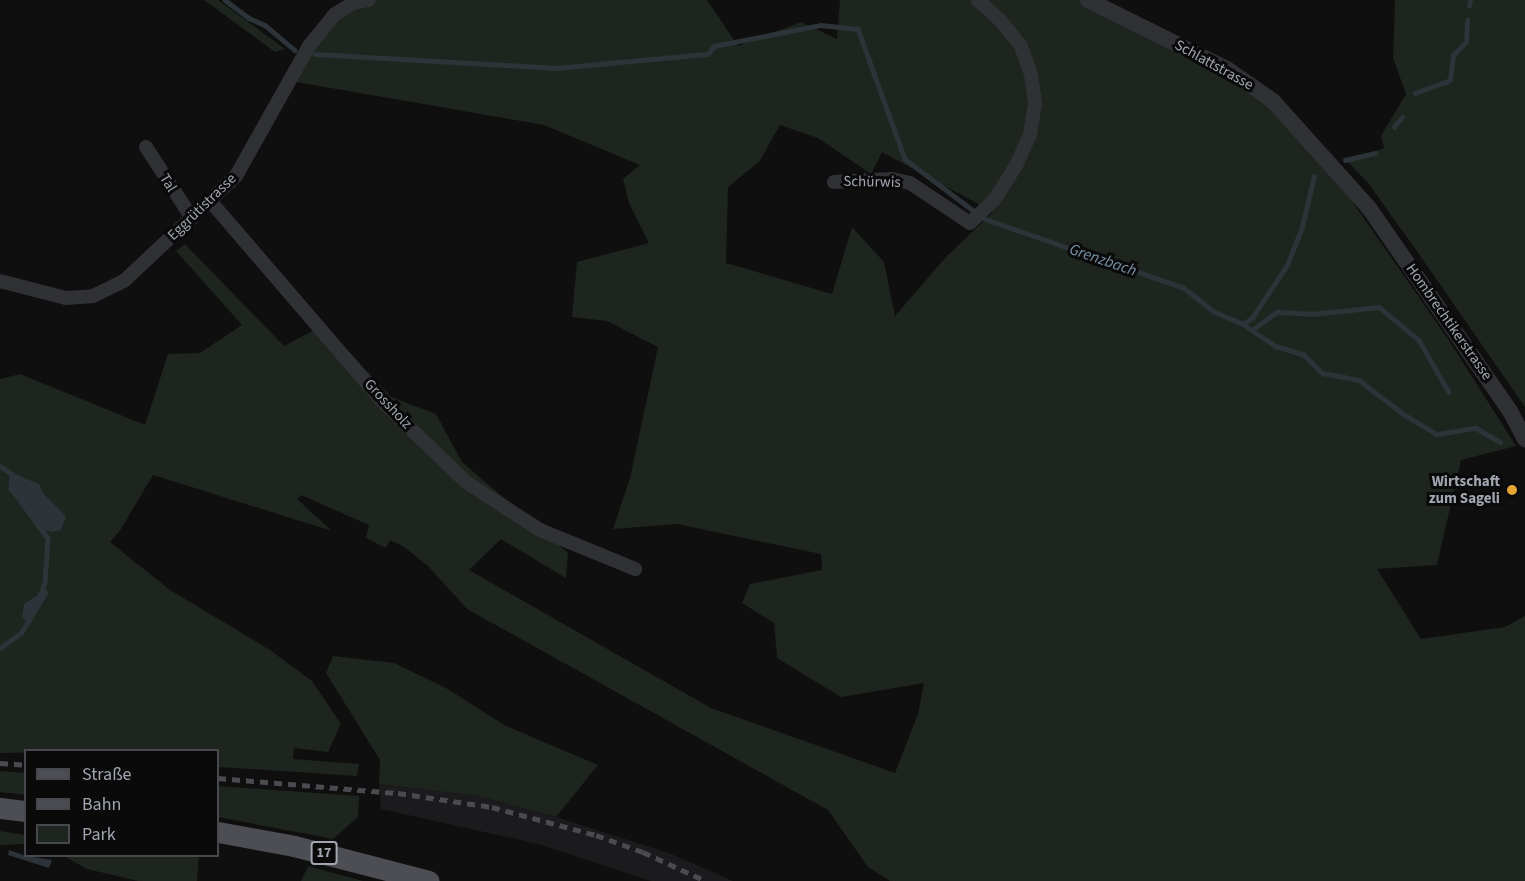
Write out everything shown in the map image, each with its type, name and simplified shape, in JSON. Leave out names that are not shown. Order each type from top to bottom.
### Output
[{"type":"main road","points":[[0,808],[24,811]]},
{"type":"main road","name":"17","points":[[219,832],[294,846],[429,881]]},
{"type":"street","name":"Eggrütistrasse","points":[[0,281],[51,296],[66,298],[93,296],[124,281],[211,202],[246,162],[309,46],[335,14],[353,3],[369,0]]},
{"type":"street","name":"Schürwis","points":[[834,182],[892,179],[909,183],[970,223],[995,199],[1016,166],[1030,135],[1035,103],[1031,74],[1021,46],[1000,20],[978,0]]},
{"type":"street","name":"Schlattstrasse","points":[[1088,0],[1227,69],[1252,84],[1273,101],[1308,138],[1369,208]]},
{"type":"street","name":"Tal","points":[[146,147],[192,218]]},
{"type":"street","name":"Grossholz","points":[[211,202],[386,404],[466,482],[540,530],[635,569]]},
{"type":"street","name":"Hombrechtikerstrasse","points":[[1369,208],[1510,411],[1525,439]]},
{"type":"shaded area","points":[[15,474],[39,484],[43,493],[63,513],[66,517],[61,530],[52,532],[37,528],[16,499],[9,482]]},
{"type":"shaded area","points":[[47,589],[48,594],[30,624],[22,618],[24,604]]},
{"type":"shaded area","points":[[379,784],[478,796],[556,817],[669,853],[733,881],[651,881],[538,844],[381,809]]},
{"type":"shaded area","points":[[9,850],[24,857],[52,860],[49,868],[8,855]]},
{"type":"green space","points":[[204,0],[218,0],[285,49],[275,52]]},
{"type":"green space","points":[[377,0],[707,0],[738,46],[801,22],[837,39],[840,0],[1088,0],[1227,69],[1308,138],[1448,339],[1516,446],[1461,460],[1437,565],[1377,569],[1421,639],[1505,627],[1525,616],[1525,881],[890,881],[868,867],[828,810],[467,609],[428,566],[404,547],[390,540],[386,548],[366,538],[369,525],[301,495],[297,499],[332,531],[153,475],[119,532],[110,542],[170,590],[270,650],[312,681],[341,724],[328,752],[294,748],[293,759],[359,764],[357,776],[219,767],[219,749],[24,749],[24,753],[0,753],[0,379],[20,374],[145,425],[168,354],[200,353],[242,325],[176,251],[185,244],[284,346],[324,325],[391,397],[436,414],[462,462],[568,553],[566,578],[501,539],[469,570],[711,708],[895,773],[918,714],[924,683],[841,697],[777,658],[774,623],[742,603],[750,584],[822,570],[821,554],[677,524],[613,529],[630,478],[658,347],[607,321],[572,317],[577,262],[649,243],[629,203],[623,179],[640,165],[544,125],[296,82],[302,59],[353,3]],"holes":[[[780,125],[818,138],[871,174],[882,152],[993,212],[946,257],[895,316],[884,262],[852,227],[832,294],[726,263],[728,187],[759,162]]]},
{"type":"green space","points":[[1395,0],[1525,0],[1525,407],[1368,183],[1347,161],[1384,148],[1381,136],[1406,94],[1393,58]]},
{"type":"green space","points":[[333,656],[394,663],[446,688],[506,726],[598,765],[556,817],[478,796],[379,784],[380,760],[326,673]]},
{"type":"green space","points":[[0,771],[24,773],[24,795],[0,792]]},
{"type":"green space","points":[[219,786],[359,796],[358,817],[333,839],[219,817]]},
{"type":"green space","points":[[0,831],[24,835],[24,844],[0,845]]},
{"type":"green space","points":[[66,857],[199,857],[197,881],[138,881],[87,869]]},
{"type":"green space","points":[[308,866],[363,881],[301,881]]},
{"type":"waterway","name":"Grenzbach","points":[[225,0],[249,18],[265,25],[295,50]]},
{"type":"waterway","points":[[1469,6],[1470,0]]},
{"type":"waterway","points":[[1415,93],[1450,80],[1453,55],[1466,42],[1467,20]]},
{"type":"waterway","points":[[315,54],[556,68],[708,54],[714,46],[821,25],[858,29],[905,159],[974,211]]},
{"type":"waterway","points":[[1394,127],[1402,117]]},
{"type":"waterway","points":[[1345,160],[1375,153]]},
{"type":"waterway","name":"Grenzbach","points":[[985,219],[1184,288],[1215,312],[1243,324],[1252,318],[1287,265],[1302,227],[1314,176]]},
{"type":"waterway","points":[[1252,330],[1277,312],[1312,314],[1379,307],[1419,340],[1449,392]]},
{"type":"waterway","points":[[1243,324],[1276,346],[1303,354],[1323,373],[1359,380],[1405,415],[1437,434],[1476,428],[1500,442]]},
{"type":"waterway","name":"Grenzbach","points":[[0,466],[12,474],[11,489],[15,494]]},
{"type":"waterway","name":"Grenzbach","points":[[38,525],[48,538],[45,583],[40,596]]},
{"type":"waterway","name":"Grenzbach","points":[[0,648],[21,633],[30,618]]},
{"type":"railway","points":[[0,763],[24,765]]},
{"type":"railway","points":[[219,778],[398,793],[492,807],[596,835],[643,852],[706,881]]},
{"type":"place","name":"Wirtschaft zum Sageli","points":[[1512,490]]}]
